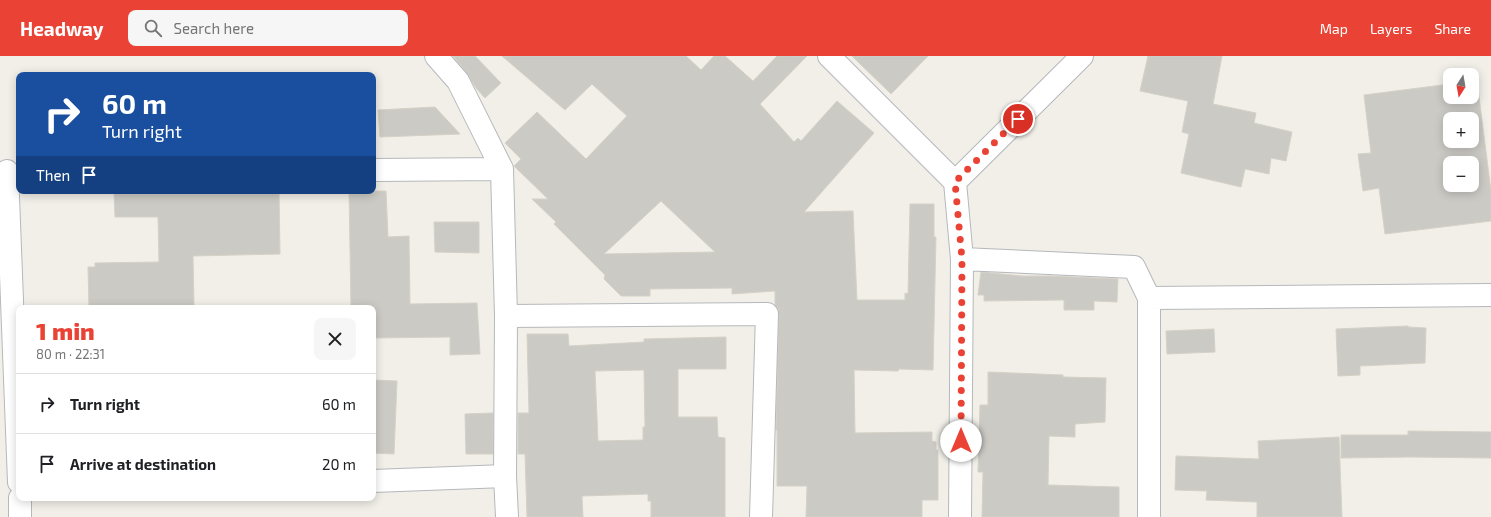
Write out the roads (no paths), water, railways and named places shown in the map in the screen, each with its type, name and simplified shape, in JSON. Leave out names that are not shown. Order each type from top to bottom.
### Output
[{"type":"street","points":[[436,56],[458,81],[502,169],[506,316],[505,476],[507,517]]},
{"type":"street","points":[[829,56],[955,182],[962,259],[960,517]]},
{"type":"street","points":[[955,182],[1082,56]]},
{"type":"street","points":[[376,170],[502,169]]},
{"type":"street","points":[[9,171],[16,389]]},
{"type":"street","points":[[962,259],[1134,267],[1149,298],[1149,517]]},
{"type":"street","points":[[1149,298],[1491,295]]},
{"type":"street","points":[[506,316],[767,314],[760,517]]},
{"type":"street","points":[[376,482],[505,476]]},
{"type":"street","points":[[20,501],[20,517]]}]
